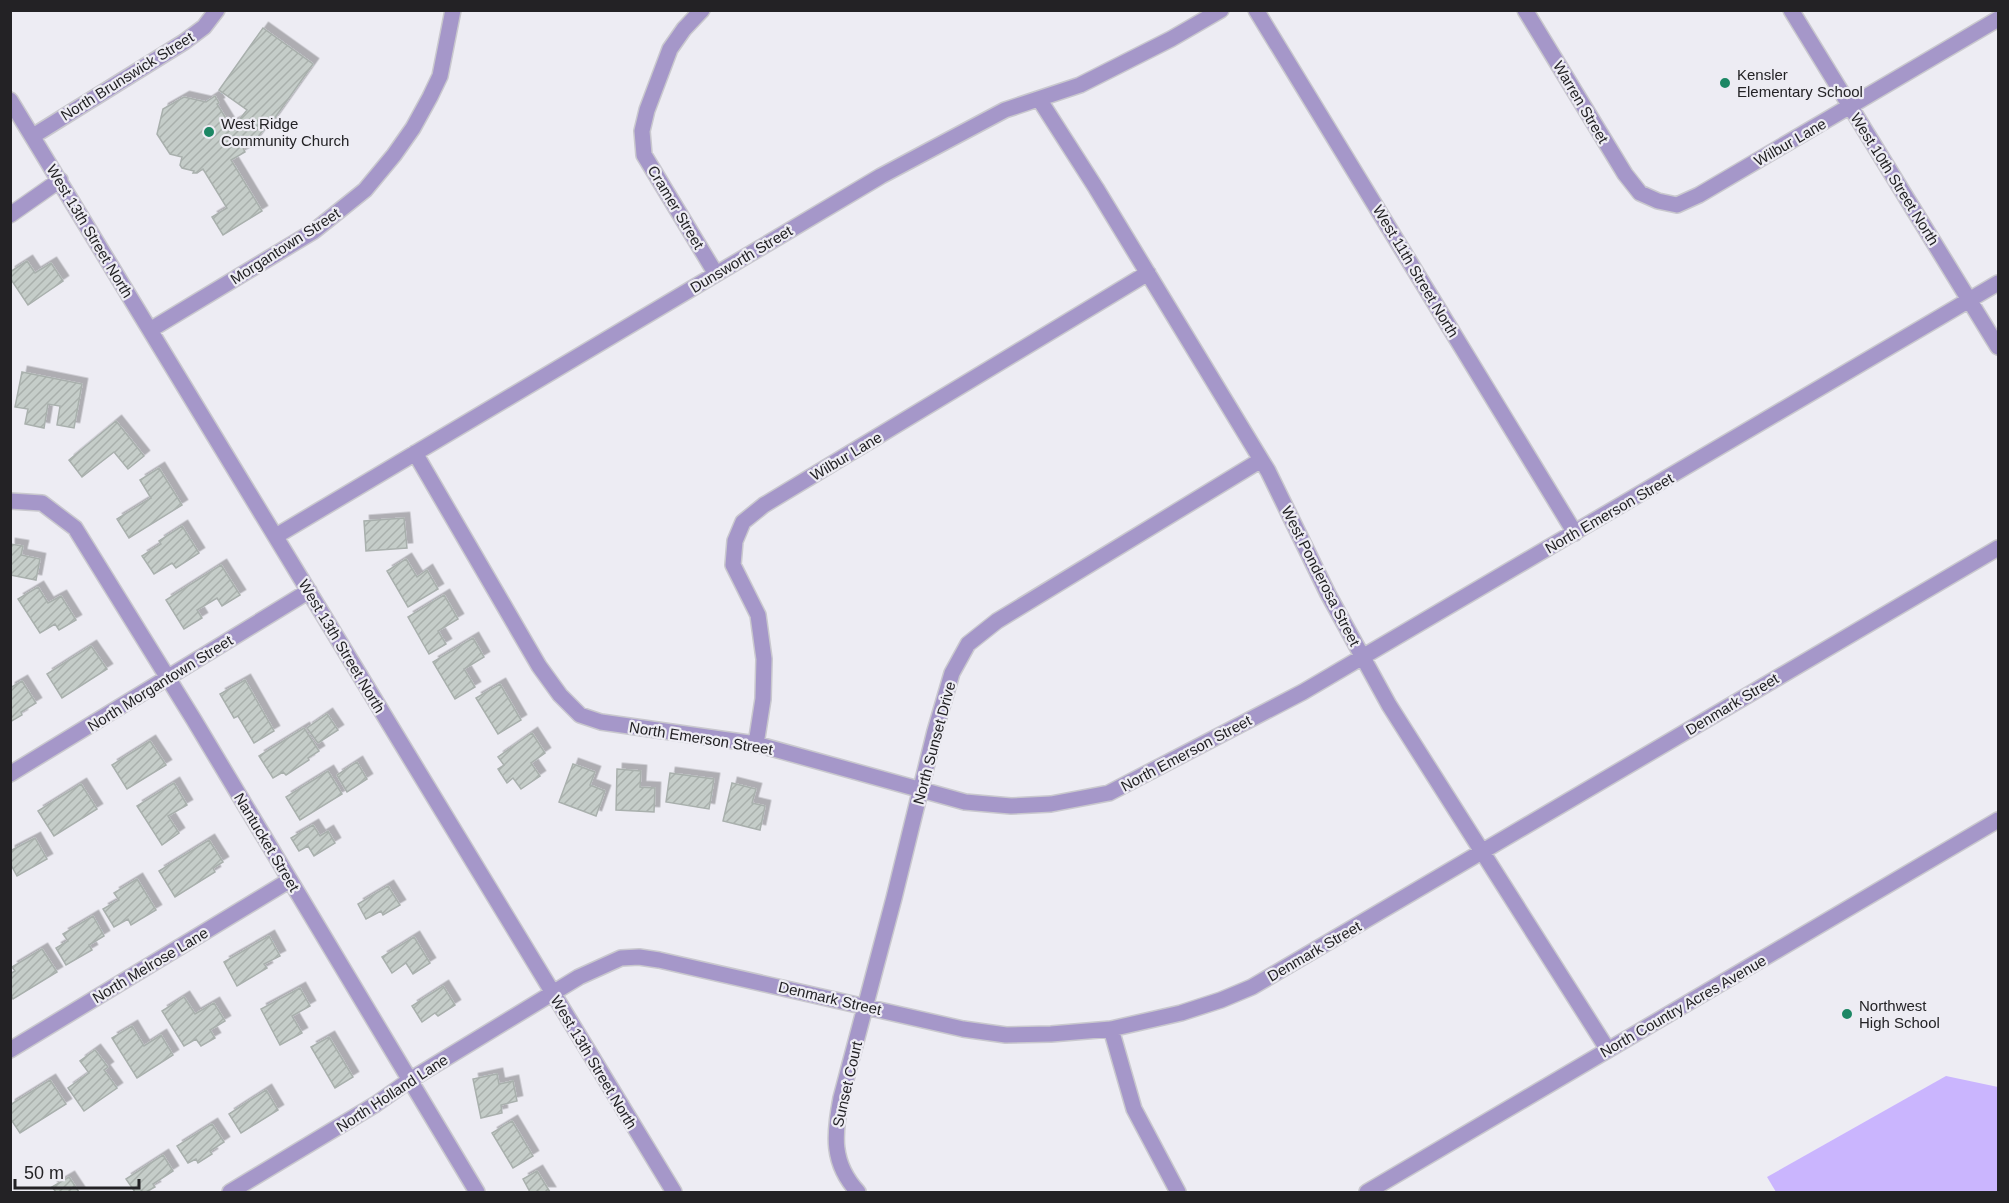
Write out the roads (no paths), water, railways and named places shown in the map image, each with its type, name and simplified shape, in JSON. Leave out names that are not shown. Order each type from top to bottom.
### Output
[{"type":"street","name":"North Brunswick Street","points":[[33,136],[184,42],[204,27],[217,10]]},
{"type":"street","name":"Morgantown Street","points":[[150,330],[314,231],[365,190],[413,128],[430,97],[440,76],[453,10]]},
{"type":"street","name":"Cramer Street","points":[[702,10],[684,29],[670,49],[647,110],[642,131],[644,155],[716,274]]},
{"type":"street","name":"Dunsworth Street","points":[[276,536],[881,176],[1005,110],[1080,85],[1171,39],[1221,10]]},
{"type":"street","name":"West 11th Street North","points":[[1256,10],[1575,533]]},
{"type":"street","name":"Warren Street","points":[[1526,10],[1625,174],[1640,193]]},
{"type":"street","name":"West 10th Street North","points":[[1791,10],[1998,347]]},
{"type":"street","name":"Wilbur Lane","points":[[1640,193],[1658,201],[1677,205],[1699,195],[1998,19]]},
{"type":"street","name":"West Ponderosa Street","points":[[1039,99],[1261,460],[1389,705],[1608,1050]]},
{"type":"street","name":"West 13th Street North","points":[[10,100],[674,1192]]},
{"type":"street","points":[[10,215],[60,180]]},
{"type":"street","name":"Wilbur Lane","points":[[756,744],[763,699],[764,659],[758,615],[733,565],[735,541],[742,522],[764,505],[1148,273]]},
{"type":"street","name":"North Emerson Street","points":[[415,453],[539,666],[560,695],[579,714],[600,722],[756,744],[921,791],[965,801],[1011,806],[1050,804],[1109,794],[1303,692],[1998,283]]},
{"type":"street","name":"North Sunset Drive","points":[[866,1007],[935,731],[952,673],[968,644],[996,621],[1261,460]]},
{"type":"street","name":"Nantucket Street","points":[[10,501],[42,503],[75,528],[168,678],[477,1192]]},
{"type":"street","name":"Denmark Street","points":[[553,993],[621,958],[639,957],[963,1029],[1006,1035],[1111,1029],[1181,1013],[1252,987],[1998,548]]},
{"type":"street","name":"North Morgantown Street","points":[[10,774],[309,591]]},
{"type":"street","name":"North Country Acres Avenue","points":[[1367,1192],[1998,820]]},
{"type":"street","name":"North Melrose Lane","points":[[10,1050],[290,880]]},
{"type":"street","name":"North Holland Lane","points":[[231,1192],[553,993]]},
{"type":"street","name":"Sunset Court","points":[[858,1192],[848,1181],[835,1148],[835,1128],[866,1007]]},
{"type":"street","points":[[1111,1029],[1134,1109],[1178,1192]]},
{"type":"place","name":"Kensler Elementary School","points":[[1725,83]]},
{"type":"place","name":"West Ridge Community Church","points":[[209,132]]},
{"type":"place","name":"Northwest High School","points":[[1847,1014]]}]
